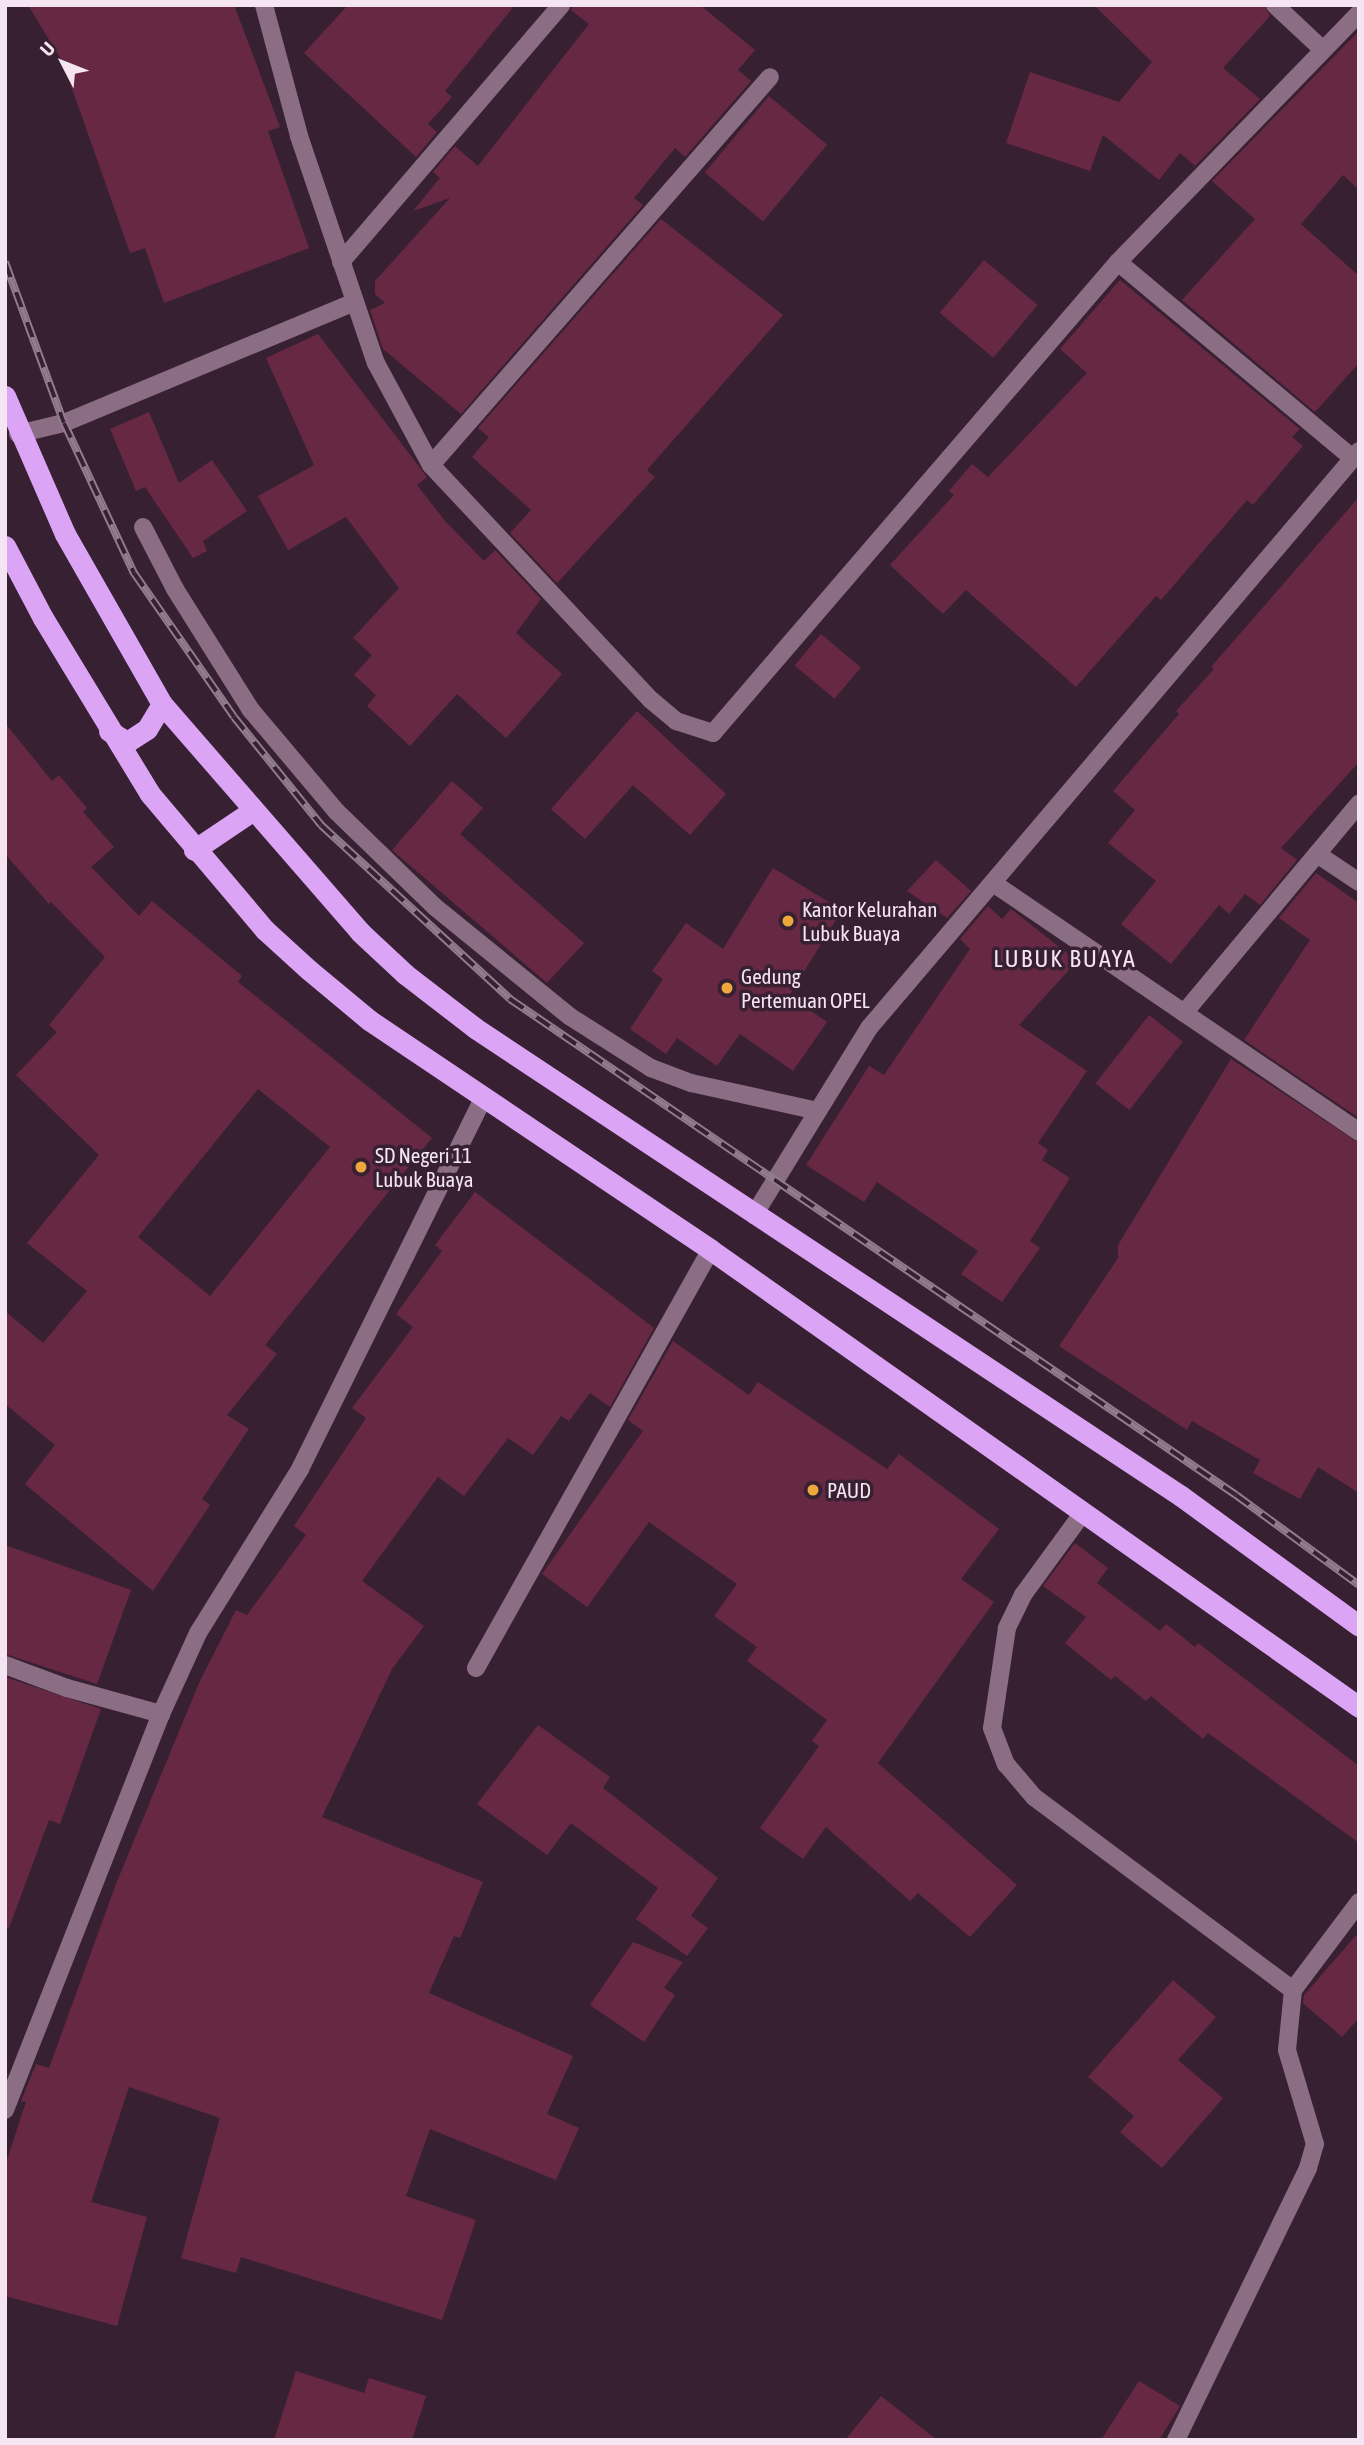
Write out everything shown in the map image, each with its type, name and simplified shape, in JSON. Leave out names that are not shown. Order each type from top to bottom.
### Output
[{"type":"highway","points":[[5,396],[18,434],[95,592],[162,704],[252,811],[360,932],[405,974],[475,1028],[1181,1496],[1359,1626]]},
{"type":"highway","points":[[5,546],[109,731],[194,850],[265,930],[309,970],[369,1020],[711,1250],[1359,1707]]},
{"type":"highway","points":[[109,731],[127,742],[147,729],[162,704]]},
{"type":"highway","points":[[194,850],[252,811]]},
{"type":"street","points":[[264,5],[299,136],[376,363],[430,465],[651,700],[676,721],[713,733],[1118,262],[1359,13]]},
{"type":"street","points":[[341,262],[561,5]]},
{"type":"street","points":[[1275,5],[1322,49]]},
{"type":"street","points":[[430,465],[770,77]]},
{"type":"street","points":[[754,1215],[869,1028],[1355,455],[1118,262]]},
{"type":"street","points":[[18,434],[64,423],[355,302]]},
{"type":"street","points":[[143,527],[175,589],[251,710],[337,812],[435,907],[569,1016],[651,1068],[691,1083],[818,1111]]},
{"type":"street","points":[[1184,1013],[1359,804]]},
{"type":"street","points":[[1317,854],[1359,882]]},
{"type":"street","points":[[993,883],[1359,1132]]},
{"type":"street","points":[[5,2110],[160,1714],[198,1633],[300,1469],[483,1099]]},
{"type":"street","points":[[476,1668],[711,1250]]},
{"type":"street","points":[[1082,1514],[1023,1595],[1007,1628],[992,1728],[1006,1764],[1034,1797],[1293,1990]]},
{"type":"street","points":[[5,1665],[160,1714]]},
{"type":"street","points":[[1176,2440],[1308,2168],[1315,2144],[1287,2050],[1293,1990],[1359,1902]]},
{"type":"building","points":[[28,5],[234,5],[280,127],[268,131],[309,248],[164,303],[145,248],[130,253],[63,63]]},
{"type":"building","points":[[348,5],[515,5],[445,91],[452,97],[428,124],[437,132],[416,157],[304,53]]},
{"type":"building","points":[[572,5],[700,5],[755,50],[738,70],[751,81],[685,157],[675,148],[634,198],[643,205],[461,414],[383,349],[370,310],[385,303],[375,294],[375,281],[450,198],[413,211],[440,178],[433,172],[455,146],[478,166],[589,24],[571,10]]},
{"type":"building","points":[[1094,5],[1264,5],[1270,16],[1223,68],[1260,99],[1195,166],[1180,153],[1159,180],[1103,135],[1090,171],[1006,143],[1030,72],[1119,102],[1152,62]]},
{"type":"building","points":[[1359,31],[1359,190],[1343,175],[1301,224],[1359,276],[1359,363],[1315,412],[1182,300],[1255,219],[1212,181]]},
{"type":"building","points":[[769,96],[827,145],[763,221],[705,173]]},
{"type":"building","points":[[661,219],[783,315],[647,470],[655,477],[557,583],[510,533],[531,510],[472,457],[489,437],[478,428]]},
{"type":"building","points":[[984,260],[1038,305],[993,358],[940,313]]},
{"type":"building","points":[[1120,280],[1300,429],[1292,437],[1303,446],[1253,505],[1247,500],[1161,600],[1156,596],[1076,687],[966,590],[943,614],[890,565],[954,495],[949,491],[972,464],[988,477],[1087,373],[1060,349]]},
{"type":"building","points":[[318,334],[427,477],[417,485],[446,522],[484,561],[495,550],[541,599],[516,633],[562,674],[506,738],[457,694],[410,746],[367,706],[376,695],[354,675],[372,655],[353,638],[399,588],[346,517],[288,550],[258,496],[314,465],[266,358]]},
{"type":"building","points":[[149,412],[179,483],[212,460],[247,511],[203,541],[207,551],[193,558],[145,487],[136,491],[110,429]]},
{"type":"building","points":[[1359,497],[1359,762],[1281,848],[1297,860],[1260,905],[1245,894],[1229,914],[1219,905],[1171,964],[1121,924],[1156,881],[1108,843],[1135,810],[1113,791],[1179,714],[1176,711],[1214,669],[1211,667]]},
{"type":"building","points":[[821,634],[861,667],[834,699],[795,665]]},
{"type":"building","points":[[637,711],[726,794],[690,835],[633,785],[585,839],[551,809]]},
{"type":"building","points":[[5,723],[52,781],[59,775],[87,808],[83,812],[114,847],[91,867],[139,916],[152,901],[242,976],[238,982],[432,1138],[265,1345],[277,1354],[227,1415],[249,1429],[202,1499],[210,1505],[153,1591],[25,1484],[55,1445],[5,1404],[5,1311],[43,1343],[87,1291],[27,1243],[99,1155],[16,1075],[57,1032],[49,1025],[105,957],[51,902],[49,904],[5,854]],"holes":[[[258,1089],[330,1147],[210,1296],[138,1237]]]},
{"type":"building","points":[[452,781],[483,808],[460,834],[584,943],[547,983],[392,850]]},
{"type":"building","points":[[936,860],[971,891],[947,918],[907,891]]},
{"type":"building","points":[[773,868],[842,910],[789,996],[827,1022],[793,1071],[740,1034],[717,1066],[677,1038],[666,1054],[630,1029],[663,979],[652,971],[686,923],[723,949]]},
{"type":"building","points":[[1316,873],[1359,903],[1359,1118],[1244,1040],[1310,940],[1279,918]]},
{"type":"building","points":[[988,906],[1002,919],[1011,909],[1077,961],[1019,1025],[1087,1071],[1038,1143],[1048,1150],[1042,1160],[1070,1178],[1030,1241],[1040,1248],[1002,1302],[961,1274],[978,1251],[877,1182],[864,1202],[806,1165],[869,1066],[884,1075],[970,949],[960,939]]},
{"type":"building","points":[[1149,1015],[1183,1041],[1129,1110],[1095,1084]]},
{"type":"building","points":[[1231,1059],[1359,1143],[1359,1493],[1318,1467],[1300,1499],[1253,1473],[1260,1460],[1192,1421],[1187,1430],[1059,1346],[1118,1258],[1118,1245]]},
{"type":"building","points":[[475,1192],[654,1328],[610,1407],[590,1393],[569,1421],[561,1416],[533,1455],[508,1438],[464,1496],[438,1477],[362,1581],[424,1626],[392,1669],[322,1817],[483,1882],[460,1938],[454,1936],[429,1993],[573,2056],[547,2114],[579,2128],[556,2180],[430,2129],[406,2196],[476,2220],[442,2320],[241,2257],[236,2273],[181,2258],[220,2118],[129,2087],[91,2202],[147,2217],[117,2326],[5,2296],[5,2166],[26,2102],[21,2101],[36,2064],[49,2068],[116,1884],[199,1683],[236,1610],[247,1615],[306,1535],[294,1526],[366,1418],[352,1408],[413,1327],[396,1314],[442,1251],[435,1245]]},
{"type":"building","points":[[673,1341],[749,1395],[758,1382],[887,1469],[899,1454],[999,1529],[961,1579],[994,1602],[878,1763],[1017,1885],[970,1937],[918,1893],[910,1901],[826,1827],[803,1859],[760,1828],[819,1746],[812,1741],[827,1720],[747,1661],[757,1647],[714,1616],[737,1584],[649,1522],[587,1607],[542,1574],[643,1431],[628,1420]]},
{"type":"building","points":[[1075,1543],[1108,1568],[1097,1583],[1160,1631],[1166,1624],[1195,1647],[1198,1643],[1359,1766],[1359,1843],[1208,1733],[1203,1739],[1151,1696],[1146,1701],[1115,1676],[1111,1680],[1065,1643],[1086,1617],[1043,1586]]},
{"type":"building","points":[[5,1545],[131,1590],[97,1684],[5,1654]]},
{"type":"building","points":[[5,1677],[101,1709],[60,1824],[49,1820],[9,1928],[5,1928]]},
{"type":"building","points":[[538,1725],[610,1777],[603,1788],[718,1878],[691,1916],[708,1928],[687,1956],[636,1919],[658,1888],[571,1823],[547,1855],[477,1804]]},
{"type":"building","points":[[1359,1932],[1359,2018],[1342,2037],[1303,2003],[1304,1995]]},
{"type":"building","points":[[633,1942],[683,1962],[664,1988],[675,1995],[644,2042],[590,2005]]},
{"type":"building","points":[[1173,1980],[1216,2017],[1178,2060],[1223,2098],[1162,2168],[1120,2132],[1134,2116],[1088,2077]]},
{"type":"building","points":[[296,2371],[364,2393],[369,2378],[426,2396],[412,2440],[274,2440]]},
{"type":"building","points":[[1139,2381],[1180,2406],[1159,2440],[1101,2440]]},
{"type":"building","points":[[881,2396],[937,2440],[845,2440]]},
{"type":"railway","points":[[5,262],[64,423],[134,573],[234,717],[321,825],[510,999],[1236,1495],[1359,1585]]},
{"type":"place","name":"Kantor Kelurahan Lubuk Buaya","points":[[788,921]]},
{"type":"place","name":"Gedung Pertemuan OPEL","points":[[727,988]]},
{"type":"place","name":"SD Negeri 11 Lubuk Buaya","points":[[361,1167]]},
{"type":"place","name":"PAUD","points":[[813,1490]]},
{"type":"district","name":"LUBUK BUAYA","points":[[1065,959]]}]
